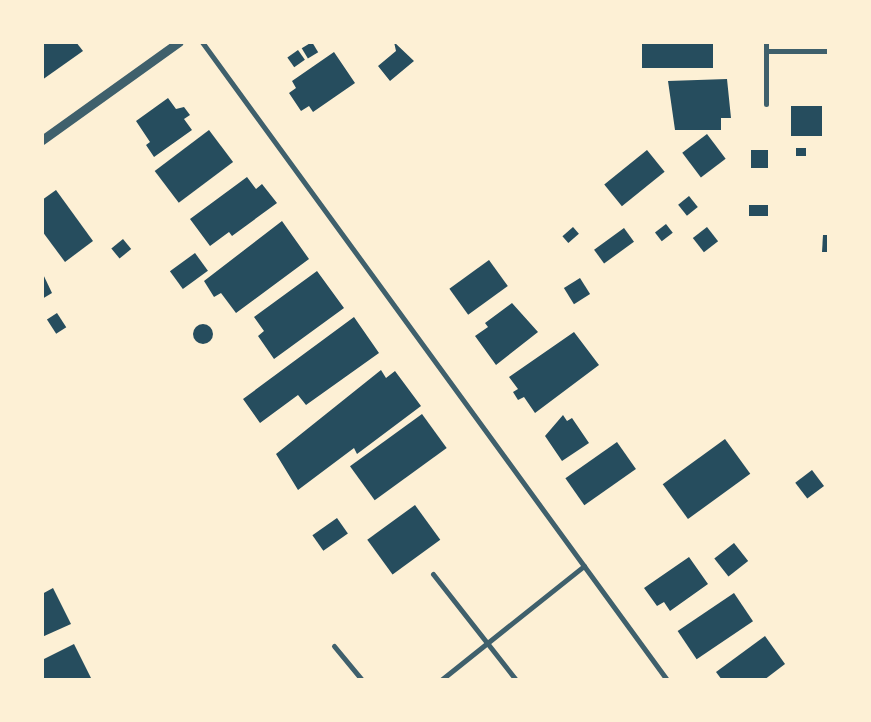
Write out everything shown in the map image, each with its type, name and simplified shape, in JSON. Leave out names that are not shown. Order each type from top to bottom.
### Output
[{"type":"street","points":[[42,140],[179,42]]},
{"type":"street","points":[[202,42],[667,680]]},
{"type":"street","points":[[766,42],[766,104]]},
{"type":"street","points":[[766,51],[828,51]]},
{"type":"street","points":[[441,680],[584,566]]},
{"type":"street","points":[[433,574],[516,680]]},
{"type":"street","points":[[334,646],[362,680]]},
{"type":"building","points":[[42,42],[76,42],[83,51],[42,80]]},
{"type":"building","points":[[312,42],[318,52],[308,58],[302,48]]},
{"type":"building","points":[[394,42],[414,61],[390,81],[378,66],[396,51]]},
{"type":"building","points":[[642,42],[713,42],[713,68],[642,68]]},
{"type":"building","points":[[298,50],[305,60],[294,67],[287,57]]},
{"type":"building","points":[[334,52],[355,83],[313,112],[309,106],[301,111],[289,93],[296,88],[292,81]]},
{"type":"building","points":[[727,79],[731,118],[721,118],[721,130],[675,130],[668,81]]},
{"type":"building","points":[[168,98],[176,109],[184,107],[190,115],[184,119],[192,130],[154,157],[146,145],[150,142],[136,121]]},
{"type":"building","points":[[791,106],[822,106],[822,136],[791,136]]},
{"type":"building","points":[[209,130],[233,162],[179,203],[155,171]]},
{"type":"building","points":[[707,134],[726,159],[701,177],[682,153]]},
{"type":"building","points":[[796,148],[806,148],[806,156],[796,156]]},
{"type":"building","points":[[647,150],[665,172],[622,206],[604,185]]},
{"type":"building","points":[[751,150],[768,150],[768,168],[751,168]]},
{"type":"building","points":[[247,177],[256,189],[262,184],[277,203],[232,236],[229,232],[210,246],[190,219]]},
{"type":"building","points":[[56,190],[93,241],[65,262],[42,231],[42,200]]},
{"type":"building","points":[[689,196],[698,207],[687,216],[678,205]]},
{"type":"building","points":[[749,205],[768,205],[768,216],[749,216]]},
{"type":"building","points":[[282,221],[309,259],[236,313],[221,293],[214,297],[204,281]]},
{"type":"building","points":[[666,224],[673,233],[662,241],[655,233]]},
{"type":"building","points":[[573,227],[579,234],[568,243],[562,236]]},
{"type":"building","points":[[707,227],[718,241],[704,252],[693,238]]},
{"type":"building","points":[[624,228],[634,242],[604,264],[594,250]]},
{"type":"building","points":[[823,235],[828,235],[828,252],[822,252]]},
{"type":"building","points":[[123,239],[131,249],[120,259],[111,248]]},
{"type":"building","points":[[195,253],[208,271],[183,289],[170,271]]},
{"type":"building","points":[[489,260],[508,286],[468,315],[449,289]]},
{"type":"building","points":[[317,271],[344,308],[274,359],[258,336],[264,331],[254,317]]},
{"type":"building","points":[[42,272],[52,293],[42,299]]},
{"type":"building","points":[[580,278],[590,294],[574,304],[564,288]]},
{"type":"building","points":[[512,303],[538,332],[496,365],[475,336],[488,327],[485,323]]},
{"type":"building","points":[[57,313],[66,327],[56,334],[47,320]]},
{"type":"building","points":[[354,317],[379,353],[306,405],[298,395],[260,423],[243,399]]},
{"type":"building","points":[[199,324],[207,324],[213,330],[213,338],[207,344],[199,344],[193,338],[193,330]]},
{"type":"building","points":[[574,332],[599,365],[535,413],[524,397],[518,400],[513,392],[518,389],[509,377]]},
{"type":"building","points":[[381,370],[386,378],[395,371],[421,406],[357,454],[354,448],[298,490],[276,454]]},
{"type":"building","points":[[422,414],[447,448],[375,500],[350,466]]},
{"type":"building","points":[[563,415],[567,421],[572,418],[589,443],[562,461],[545,436]]},
{"type":"building","points":[[725,439],[750,474],[688,519],[663,484]]},
{"type":"building","points":[[617,442],[636,469],[584,505],[565,478]]},
{"type":"building","points":[[812,470],[824,486],[807,499],[795,483]]},
{"type":"building","points":[[415,505],[440,540],[393,574],[367,540]]},
{"type":"building","points":[[337,518],[348,534],[323,551],[312,535]]},
{"type":"building","points":[[734,543],[748,561],[728,577],[714,558]]},
{"type":"building","points":[[689,557],[708,584],[670,611],[664,602],[657,606],[644,588]]},
{"type":"building","points":[[53,588],[71,624],[42,637],[42,594]]},
{"type":"building","points":[[734,593],[753,621],[697,659],[678,631]]},
{"type":"building","points":[[765,636],[785,664],[764,680],[722,680],[716,672]]},
{"type":"building","points":[[74,644],[91,678],[42,680],[42,660]]}]
